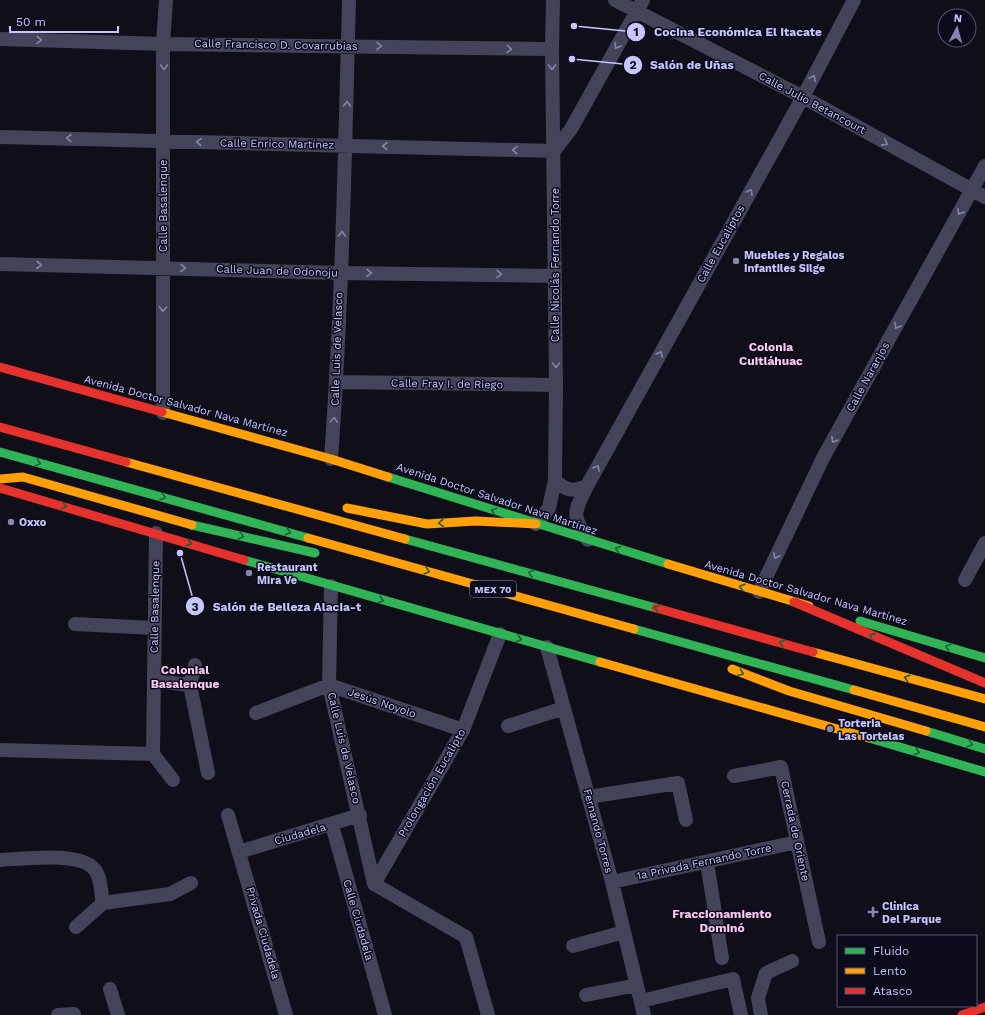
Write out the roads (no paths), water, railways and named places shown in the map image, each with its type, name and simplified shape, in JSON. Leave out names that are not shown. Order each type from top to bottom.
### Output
[{"type":"main road","name":"Avenida Doctor Salvador Nava Martínez","points":[[0,367],[331,459],[588,540],[985,658]]},
{"type":"main road","name":"MEX 70","points":[[0,426],[985,699]]},
{"type":"main road","name":"MEX 70","points":[[0,452],[985,727]]},
{"type":"main road","points":[[0,479],[22,477],[260,541],[328,555]]},
{"type":"main road","points":[[0,488],[331,586],[839,729],[985,772]]},
{"type":"main road","points":[[240,492],[298,500]]},
{"type":"main road","points":[[335,506],[427,524],[476,521],[536,524]]},
{"type":"main road","points":[[343,558],[401,564]]},
{"type":"main road","points":[[794,602],[985,683]]},
{"type":"main road","points":[[614,623],[708,660]]},
{"type":"main road","points":[[723,666],[789,691],[892,720],[985,749]]},
{"type":"main road","points":[[839,729],[892,720]]},
{"type":"main road","points":[[962,1015],[985,1007]]},
{"type":"street","name":"Calle Basalenque","points":[[163,413],[164,44],[166,0]]},
{"type":"street","name":"Calle Luis de Velasco","points":[[331,459],[337,382],[346,145],[349,0]]},
{"type":"street","name":"Calle Nicolás Fernando Torre","points":[[536,524],[549,508],[555,480],[556,385],[552,50],[553,0]]},
{"type":"street","name":"Calle Julio Betancourt","points":[[616,0],[640,6],[985,197]]},
{"type":"street","name":"Calle Eucaliptos","points":[[588,540],[576,523],[575,515],[587,486],[803,97],[854,0]]},
{"type":"street","points":[[554,151],[571,129],[640,6]]},
{"type":"street","name":"Calle Francisco D. Covarrubias","points":[[0,39],[164,44],[552,50]]},
{"type":"street","name":"Calle Enrico Martínez","points":[[0,137],[554,151]]},
{"type":"street","name":"Calle Naranjos","points":[[759,592],[824,458],[985,166]]},
{"type":"street","name":"Calle Juan de Odonoju","points":[[0,264],[163,267],[341,273],[555,276]]},
{"type":"street","name":"Calle Fray I. de Riego","points":[[337,382],[556,385]]},
{"type":"street","points":[[555,480],[568,490],[577,490],[587,486]]},
{"type":"street","name":"Calle Basalenque","points":[[153,754],[156,533]]},
{"type":"street","points":[[965,580],[985,544]]},
{"type":"street","name":"Calle Luis de Velasco","points":[[331,586],[329,685],[360,815],[374,884]]},
{"type":"street","points":[[75,624],[154,628]]},
{"type":"street","name":"Prolongación Eucalipto","points":[[374,884],[463,730],[500,634]]},
{"type":"street","name":"Fernando Torres","points":[[547,647],[612,882],[644,1015]]},
{"type":"street","points":[[195,665],[190,685],[208,773]]},
{"type":"street","points":[[154,681],[190,685]]},
{"type":"street","points":[[256,713],[329,685]]},
{"type":"street","name":"Jesús Noyolo","points":[[329,685],[463,730]]},
{"type":"street","points":[[508,726],[564,708]]},
{"type":"street","points":[[0,750],[153,754],[173,780]]},
{"type":"street","name":"Cerrada de Oriente","points":[[734,776],[781,767],[819,942]]},
{"type":"street","points":[[588,797],[678,783],[686,820]]},
{"type":"street","name":"Privada Ciudadela","points":[[228,815],[286,1015]]},
{"type":"street","name":"Ciudadela","points":[[239,852],[332,825],[360,815]]},
{"type":"street","name":"Calle Ciudadela","points":[[332,825],[385,1015]]},
{"type":"street","name":"1a Privada Fernando Torre","points":[[612,882],[797,842]]},
{"type":"street","points":[[0,860],[72,858],[87,862],[96,871],[103,903]]},
{"type":"street","points":[[707,862],[722,958]]},
{"type":"street","points":[[76,927],[103,903],[170,894],[191,883]]},
{"type":"street","points":[[374,884],[466,937],[488,1015]]},
{"type":"street","points":[[574,946],[624,932]]},
{"type":"street","points":[[761,1015],[758,998],[766,973],[792,961]]},
{"type":"street","points":[[641,1001],[733,979],[741,1015]]},
{"type":"street","points":[[586,995],[637,985]]},
{"type":"street","points":[[110,989],[118,1015]]},
{"type":"street","points":[[58,1015],[74,1014]]},
{"type":"place","name":"Cocina Económica El Itacate","points":[[574,26]]},
{"type":"place","name":"Salón de Uñas","points":[[572,59]]},
{"type":"place","name":"Muebles y Regalos Infantiles Silge","points":[[736,261]]},
{"type":"place","name":"Oxxo","points":[[11,522]]},
{"type":"place","name":"Salón de Belleza Alacia-t","points":[[180,553]]},
{"type":"place","name":"Restaurant Mira Ve","points":[[249,573]]},
{"type":"place","name":"Torteria Las Tortelas","points":[[830,729]]},
{"type":"place","name":"Clínica Del Parque","points":[[873,912]]},
{"type":"district","name":"Colonia Cuitláhuac","points":[[771,354]]},
{"type":"district","name":"Colonial Basalenque","points":[[185,677]]},
{"type":"district","name":"Fraccionamiento Dominó","points":[[722,921]]}]
